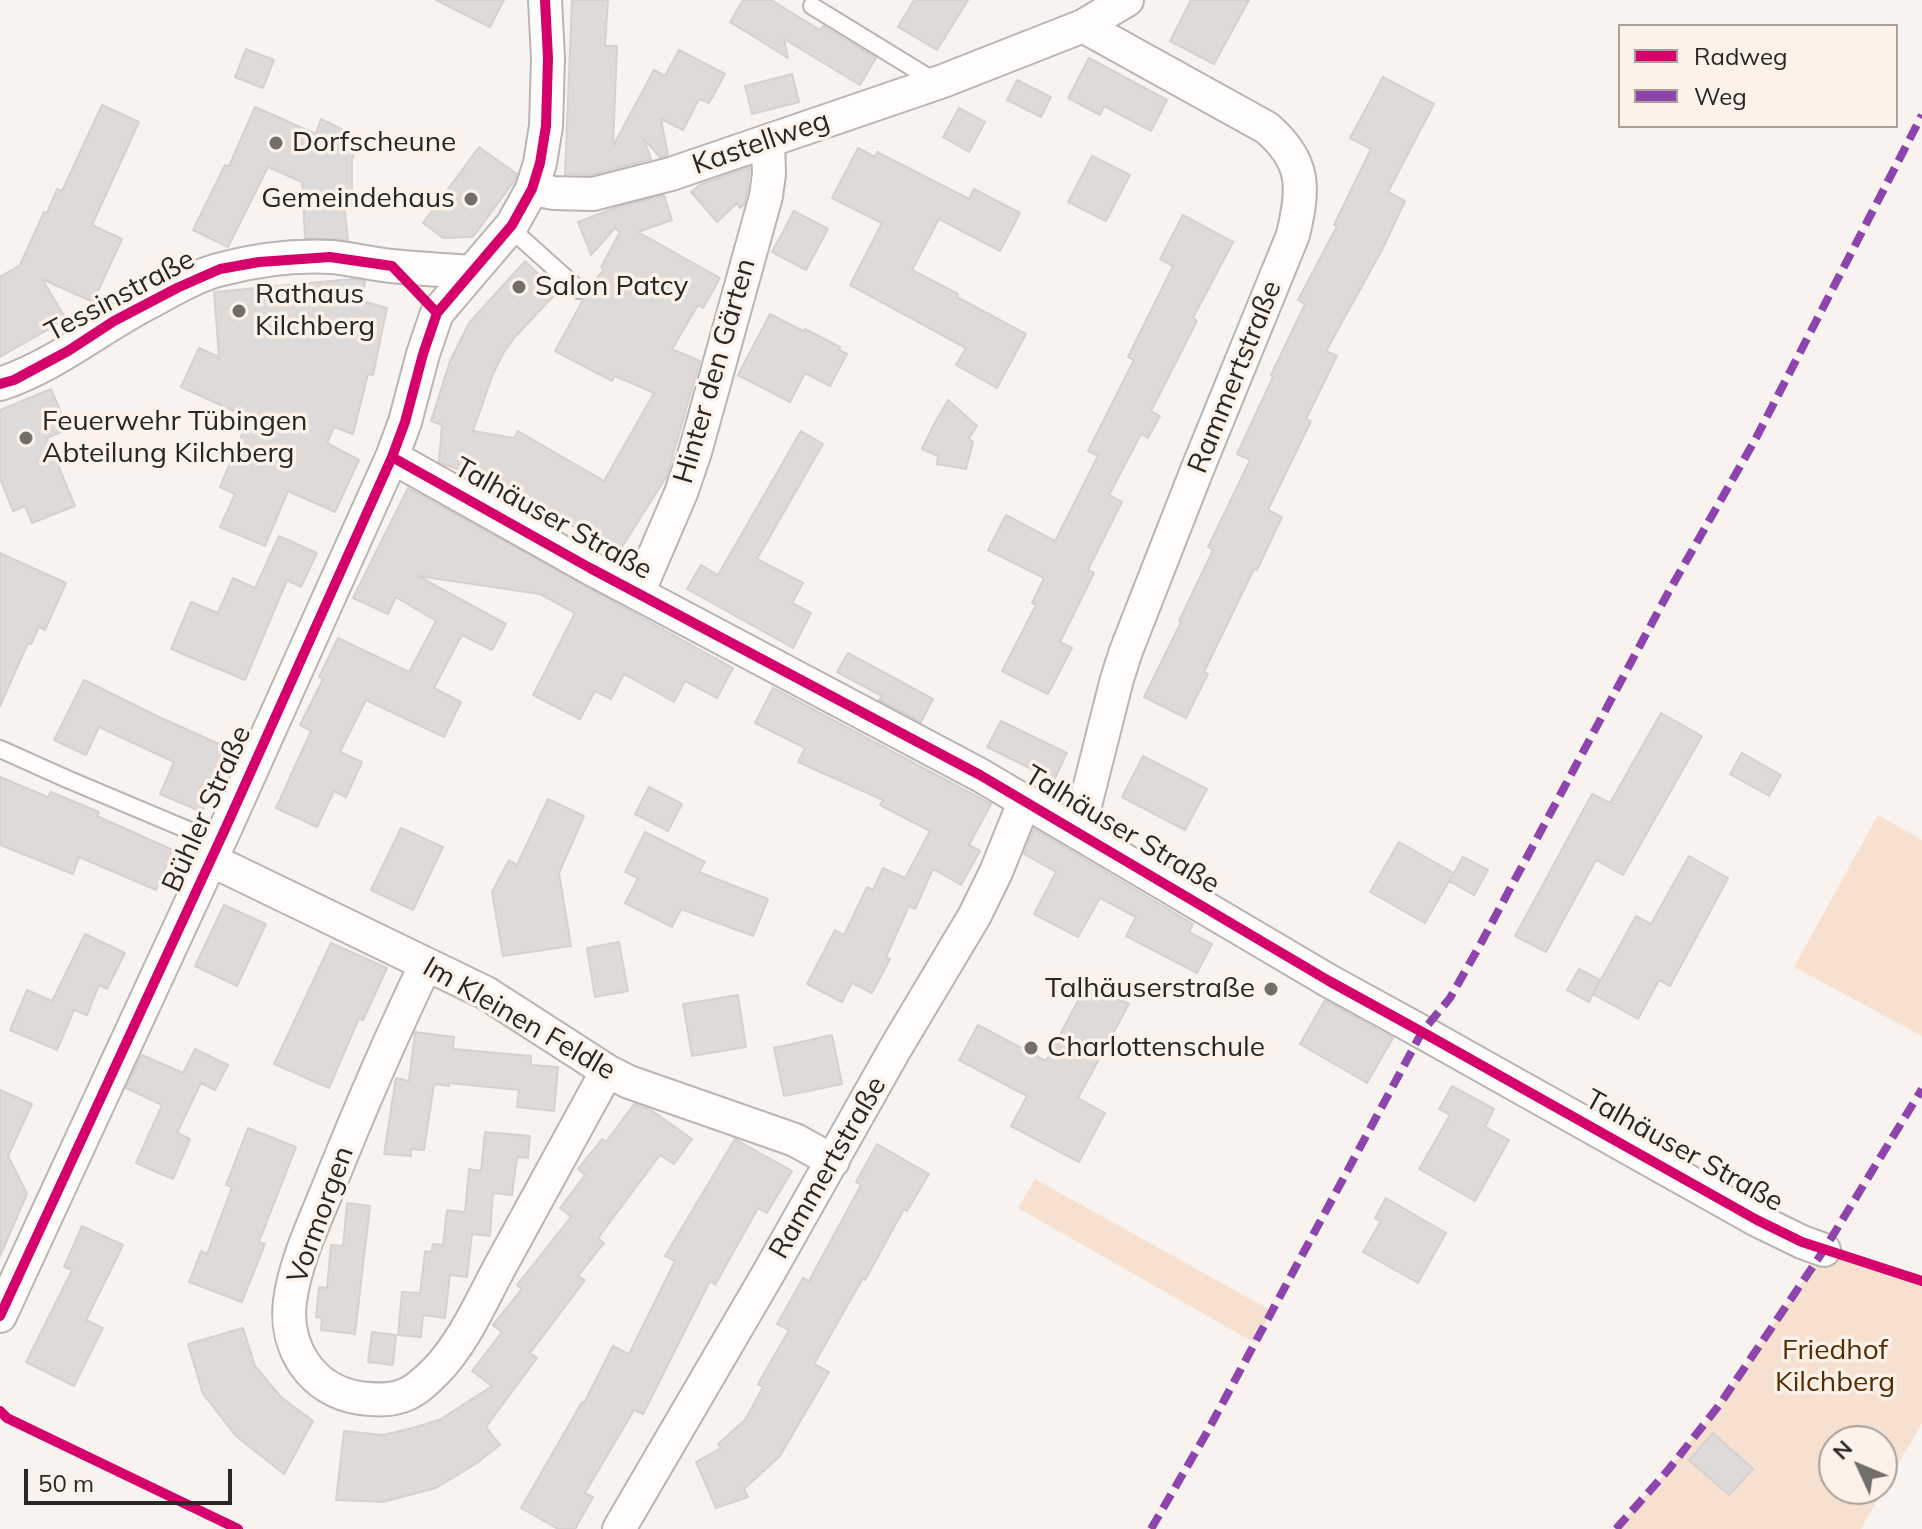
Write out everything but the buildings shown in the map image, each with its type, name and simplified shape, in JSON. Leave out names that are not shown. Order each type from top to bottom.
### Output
[{"type":"street","points":[[392,266],[437,313],[510,228],[523,208],[540,163],[546,126],[548,58],[545,0]]},
{"type":"street","name":"Kastellweg","points":[[532,189],[593,194],[671,174],[938,83],[1083,26],[1127,0]]},
{"type":"street","name":"Rammertstraße","points":[[1078,833],[1126,651],[1293,235],[1300,203],[1300,183],[1294,159],[1267,128],[1083,26]]},
{"type":"street","name":"Hinter den Gärten","points":[[638,593],[681,493],[710,399],[766,196],[768,141]]},
{"type":"street","name":"Tessinstraße","points":[[0,384],[14,380],[77,347],[146,303],[220,269],[259,262],[330,257],[392,266],[472,272]]},
{"type":"street","name":"Bühler Straße","points":[[0,1316],[215,852],[392,457],[437,313]]},
{"type":"street","name":"Talhäuser Straße","points":[[392,457],[1025,800],[1329,981],[1642,1157],[1757,1220],[1824,1250]]},
{"type":"street","name":"Rammertstraße","points":[[619,1529],[981,903],[1025,800]]},
{"type":"street","name":"Im Kleinen Feldle","points":[[215,852],[497,999],[607,1071],[654,1092],[795,1140],[833,1161]]},
{"type":"street","name":"Vormorgen","points":[[426,964],[344,1149],[296,1274],[290,1302],[290,1329],[296,1351],[318,1381],[352,1397],[387,1400],[408,1393],[438,1369],[471,1319],[607,1071]]},
{"type":"lane","points":[[812,6],[938,83]]},
{"type":"lane","points":[[510,228],[579,290]]},
{"type":"lane","points":[[0,749],[215,852]]},
{"type":"green space","points":[[1878,815],[1922,840],[1922,1036],[1794,967]]},
{"type":"green space","points":[[1035,1179],[1272,1311],[1255,1343],[1018,1208]]},
{"type":"green space","name":"Friedhof Kilchberg","points":[[1824,1250],[1922,1280],[1922,1423],[1898,1465],[1898,1425],[1818,1425],[1818,1505],[1875,1505],[1861,1529],[1616,1529],[1720,1404]]},
{"type":"marked path","points":[[1151,1529],[1206,1434],[1422,1032],[1450,998],[1480,945],[1668,593],[1755,440],[1922,115]]},
{"type":"marked path","points":[[1616,1529],[1720,1404],[1824,1250],[1922,1089]]},
{"type":"cycle path","points":[[0,1316],[226,827],[392,457],[437,313],[512,225],[532,189],[546,126],[548,58],[545,0]]},
{"type":"cycle path","points":[[0,384],[14,380],[68,351],[114,321],[177,288],[220,269],[259,262],[330,257],[392,266],[437,313]]},
{"type":"cycle path","points":[[392,457],[590,568],[980,775],[1329,981],[1757,1220],[1802,1242],[1922,1281]]},
{"type":"cycle path","points":[[0,1411],[7,1418],[238,1529]]},
{"type":"place","name":"Dorfscheune","points":[[276,143]]},
{"type":"place","name":"Gemeindehaus","points":[[471,199]]},
{"type":"place","name":"Salon Patcy","points":[[519,287]]},
{"type":"place","name":"Rathaus Kilchberg","points":[[239,311]]},
{"type":"place","name":"Feuerwehr Tübingen Abteilung Kilchberg","points":[[26,438]]},
{"type":"place","name":"Talhäuserstraße","points":[[1271,989]]},
{"type":"place","name":"Charlottenschule","points":[[1031,1048]]}]
